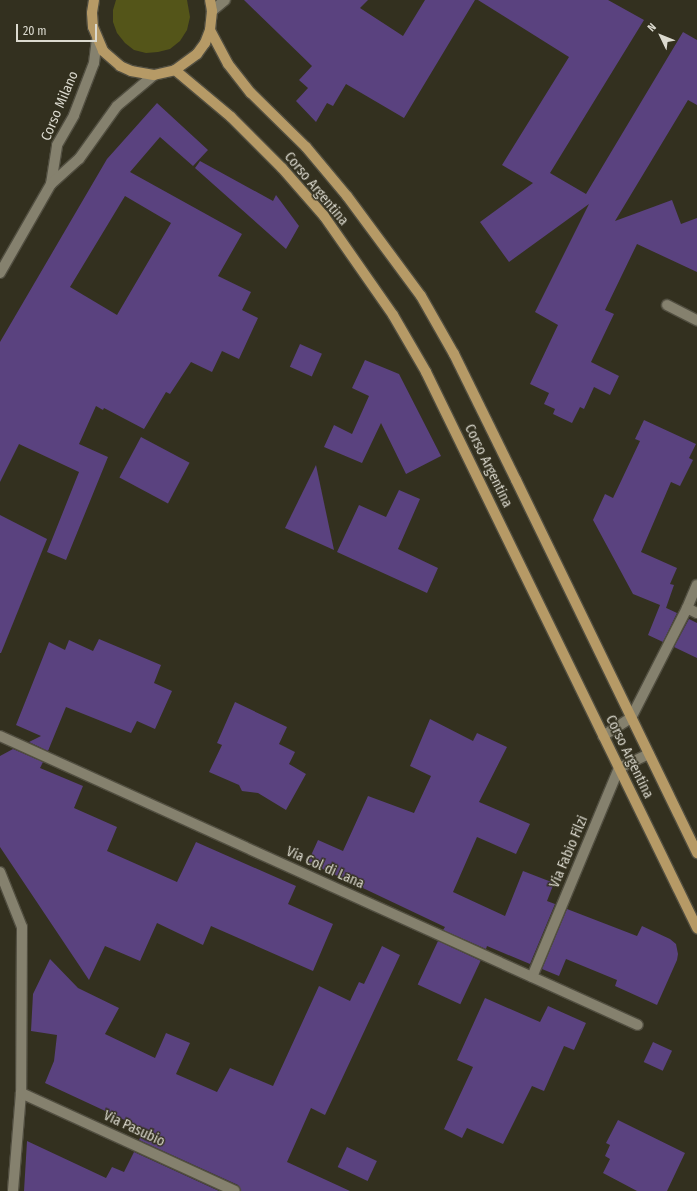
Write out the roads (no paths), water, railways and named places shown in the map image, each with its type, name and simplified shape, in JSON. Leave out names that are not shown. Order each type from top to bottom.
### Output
[{"type":"main road","points":[[94,0],[92,13],[93,27],[97,40],[103,51],[120,66],[142,74],[154,75],[175,70],[187,63],[197,54],[205,43],[210,30],[212,11],[210,0]]},
{"type":"main road","name":"Corso Argentina","points":[[210,30],[228,64],[251,93],[306,147],[343,190],[421,296],[461,368],[697,853]]},
{"type":"main road","name":"Corso Argentina","points":[[175,70],[231,117],[282,168],[324,216],[393,314],[426,372],[697,928]]},
{"type":"street","points":[[212,11],[225,0]]},
{"type":"street","name":"Corso Milano","points":[[51,184],[57,145],[74,115],[94,63],[97,40]]},
{"type":"street","name":"Corso Milano","points":[[0,273],[51,184],[79,159],[117,106],[154,75]]},
{"type":"street","points":[[667,305],[697,320]]},
{"type":"street","points":[[603,736],[631,718],[687,608],[697,585]]},
{"type":"street","points":[[687,608],[697,613]]},
{"type":"street","name":"Via Col di Lana","points":[[0,736],[638,1026]]},
{"type":"street","points":[[619,768],[649,754]]},
{"type":"street","name":"Via Fabio Filzi","points":[[532,978],[619,768]]},
{"type":"street","points":[[0,872],[22,927],[21,1093],[13,1191]]},
{"type":"street","name":"Via Pasubio","points":[[21,1093],[235,1191]]}]
